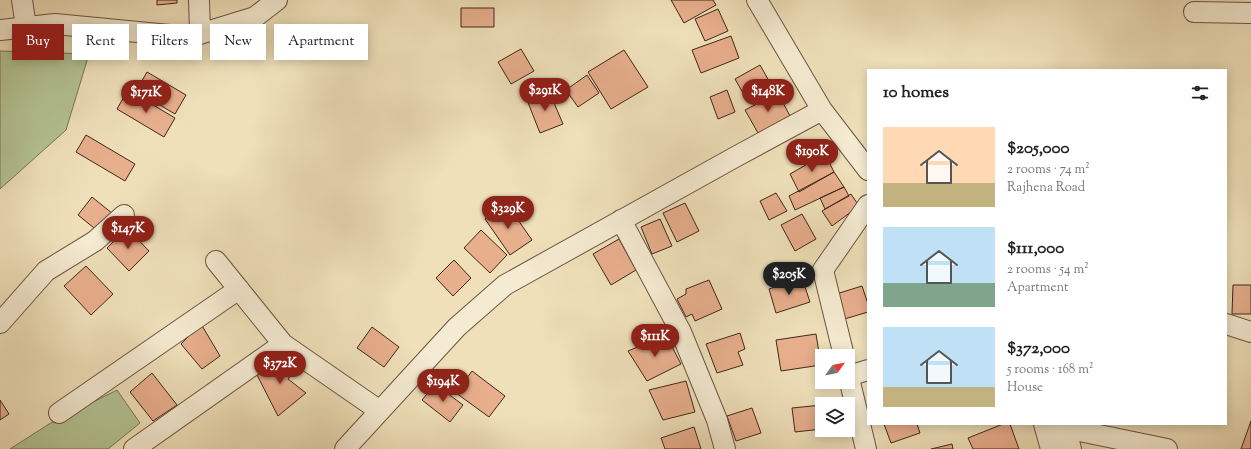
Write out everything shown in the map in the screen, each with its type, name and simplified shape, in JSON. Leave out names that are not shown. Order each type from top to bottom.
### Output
[{"type":"street","points":[[22,0],[26,24]]},
{"type":"street","points":[[199,0],[200,24]]},
{"type":"street","points":[[202,32],[255,16],[277,0]]},
{"type":"street","points":[[757,0],[822,110],[867,169]]},
{"type":"street","points":[[1194,12],[1251,13]]},
{"type":"street","points":[[64,25],[137,32]]},
{"type":"street","points":[[0,30],[12,29]]},
{"type":"street","points":[[345,449],[457,327],[505,285],[822,110]]},
{"type":"street","points":[[842,349],[824,270],[867,207]]},
{"type":"street","points":[[0,323],[46,271],[95,241],[124,215]]},
{"type":"street","points":[[621,220],[681,332],[717,420],[725,449]]},
{"type":"street","points":[[216,262],[283,344],[380,411]]},
{"type":"street","points":[[60,413],[239,289]]},
{"type":"street","points":[[1227,324],[1251,332]]},
{"type":"street","points":[[134,449],[283,344]]},
{"type":"street","points":[[855,373],[867,370]]},
{"type":"street","points":[[851,389],[866,449]]},
{"type":"street","points":[[1044,425],[1051,449]]},
{"type":"street","points":[[1071,449],[1065,426],[1167,449]]},
{"type":"green space","points":[[0,51],[12,51],[12,60],[64,60],[64,53],[72,53],[72,60],[87,60],[66,130],[0,189]]},
{"type":"green space","points":[[117,390],[140,423],[108,449],[10,449],[49,424]]},
{"type":"building","points":[[157,0],[177,0],[177,3],[157,5]]},
{"type":"building","points":[[671,0],[713,0],[716,5],[684,23]]},
{"type":"building","points":[[461,8],[494,8],[494,27],[461,27]]},
{"type":"building","points":[[718,9],[728,31],[705,41],[695,19]]},
{"type":"building","points":[[731,36],[739,58],[701,73],[692,50]]},
{"type":"building","points":[[521,49],[534,71],[511,84],[498,62]]},
{"type":"building","points":[[624,50],[648,87],[611,109],[588,72]]},
{"type":"building","points":[[760,65],[773,88],[748,102],[735,79]]},
{"type":"building","points":[[147,72],[186,95],[175,114],[136,91]]},
{"type":"building","points":[[587,75],[599,93],[578,107],[566,90]]},
{"type":"building","points":[[128,90],[175,118],[164,137],[117,109]]},
{"type":"building","points":[[727,90],[735,112],[718,119],[710,97]]},
{"type":"building","points":[[549,91],[563,124],[540,133],[527,100]]},
{"type":"building","points":[[778,93],[790,116],[758,133],[745,110]]},
{"type":"building","points":[[86,135],[135,164],[125,181],[76,152]]},
{"type":"building","points":[[825,154],[834,172],[799,192],[790,174]]},
{"type":"building","points":[[834,172],[844,187],[795,210],[789,196]]},
{"type":"building","points":[[844,187],[849,196],[825,209],[820,198]]},
{"type":"building","points":[[776,193],[787,211],[769,220],[760,201]]},
{"type":"building","points":[[851,194],[859,206],[832,226],[822,211]]},
{"type":"building","points":[[92,197],[113,214],[99,232],[78,215]]},
{"type":"building","points":[[685,203],[699,231],[677,242],[663,213]]},
{"type":"building","points":[[507,204],[532,240],[510,255],[485,219]]},
{"type":"building","points":[[802,214],[816,239],[795,251],[781,225]]},
{"type":"building","points":[[660,219],[672,246],[652,254],[641,227]]},
{"type":"building","points":[[127,228],[149,251],[129,271],[107,248]]},
{"type":"building","points":[[481,230],[507,255],[490,273],[464,248]]},
{"type":"building","points":[[619,239],[636,270],[611,285],[593,254]]},
{"type":"building","points":[[454,260],[471,278],[453,296],[436,278]]},
{"type":"building","points":[[86,266],[113,294],[91,315],[64,286]]},
{"type":"building","points":[[802,278],[810,302],[776,313],[769,289]]},
{"type":"building","points":[[709,280],[722,309],[695,321],[692,314],[686,317],[677,299],[686,294],[686,289]]},
{"type":"building","points":[[1233,285],[1251,285],[1251,314],[1232,314]]},
{"type":"building","points":[[862,286],[867,301],[867,312],[841,320],[833,295]]},
{"type":"building","points":[[201,324],[220,356],[202,369],[181,344]]},
{"type":"building","points":[[372,327],[399,347],[384,367],[357,348]]},
{"type":"building","points":[[740,333],[745,349],[738,352],[743,365],[717,373],[706,344]]},
{"type":"building","points":[[816,334],[818,349],[815,349],[815,366],[781,371],[776,340]]},
{"type":"building","points":[[666,335],[681,364],[647,381],[628,351]]},
{"type":"building","points":[[284,355],[296,369],[288,379],[306,393],[278,416],[257,375]]},
{"type":"building","points":[[472,371],[505,396],[489,417],[456,393]]},
{"type":"building","points":[[152,373],[177,405],[153,421],[130,392]]},
{"type":"building","points":[[686,381],[695,412],[663,420],[649,390]]},
{"type":"building","points":[[435,384],[463,405],[450,422],[422,400]]},
{"type":"building","points":[[0,400],[9,414],[0,420]]},
{"type":"building","points":[[815,406],[815,430],[795,432],[792,408]]},
{"type":"building","points":[[752,408],[761,433],[736,441],[727,416]]},
{"type":"building","points":[[1251,421],[1251,449],[1241,449]]},
{"type":"building","points":[[884,425],[917,425],[920,433],[891,443]]},
{"type":"building","points":[[1000,425],[1010,425],[1019,449],[973,449],[968,438]]},
{"type":"building","points":[[694,427],[701,449],[665,449],[661,438]]},
{"type":"building","points":[[952,444],[953,449],[931,449]]}]
